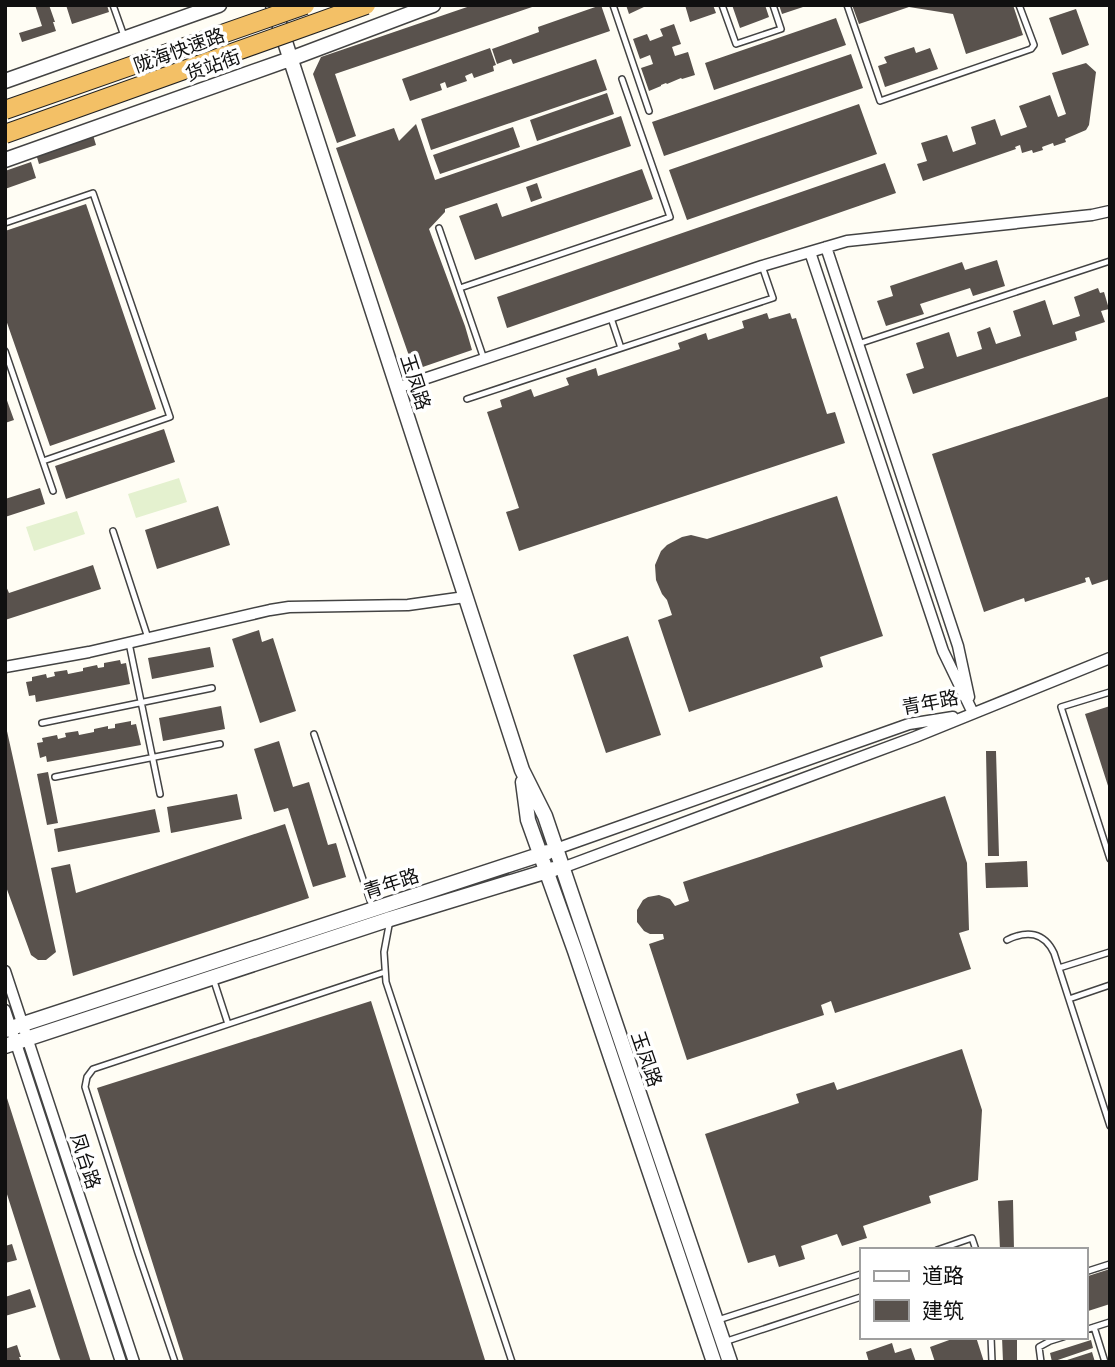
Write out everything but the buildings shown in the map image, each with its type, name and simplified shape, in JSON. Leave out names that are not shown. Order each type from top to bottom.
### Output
[{"type":"highway","name":"陇海快速路","points":[[5,110],[305,5]]},
{"type":"highway","name":"陇海快速路","points":[[5,134],[366,5]]},
{"type":"street","points":[[5,81],[219,5]]},
{"type":"street","name":"玉凤路","points":[[272,5],[522,770],[545,816],[730,1362]]},
{"type":"street","name":"货站街","points":[[5,160],[433,5]]},
{"type":"street","points":[[397,388],[762,266],[847,241],[1110,211]]},
{"type":"street","points":[[826,247],[958,646],[973,713]]},
{"type":"street","points":[[810,252],[943,651],[973,713]]},
{"type":"street","points":[[5,667],[89,652],[279,608],[408,605],[465,597]]},
{"type":"street","points":[[973,713],[1110,658]]},
{"type":"street","name":"青年路","points":[[15,1035],[909,724],[973,713]]},
{"type":"street","name":"青年路","points":[[15,1035],[214,978],[390,919],[562,867],[915,737],[973,713]]},
{"type":"street","name":"玉凤路","points":[[522,770],[528,820],[714,1362]]},
{"type":"street","name":"凤台路","points":[[5,971],[15,1035],[121,1362]]},
{"type":"street","name":"凤台路","points":[[5,1010],[134,1362]]},
{"type":"lane","points":[[113,5],[125,38]]},
{"type":"lane","points":[[613,5],[649,111]]},
{"type":"lane","points":[[722,5],[736,44],[781,29],[773,5]]},
{"type":"lane","points":[[847,5],[880,101],[1031,49],[1034,45],[1019,5]]},
{"type":"lane","points":[[460,288],[670,217],[622,79]]},
{"type":"lane","points":[[5,223],[93,193],[170,417],[43,461]]},
{"type":"lane","points":[[439,228],[484,359]]},
{"type":"lane","points":[[858,344],[1110,261]]},
{"type":"lane","points":[[467,399],[773,298],[762,266]]},
{"type":"lane","points":[[611,317],[621,348]]},
{"type":"lane","points":[[5,351],[54,491]]},
{"type":"lane","points":[[113,531],[148,638]]},
{"type":"lane","points":[[129,642],[160,794]]},
{"type":"lane","points":[[43,723],[212,688]]},
{"type":"lane","points":[[1110,692],[1061,707],[1110,859]]},
{"type":"lane","points":[[314,734],[373,909]]},
{"type":"lane","points":[[55,777],[220,744]]},
{"type":"lane","points":[[390,919],[384,952],[386,982],[512,1362]]},
{"type":"lane","points":[[1007,940],[1025,933],[1045,939],[1050,944],[1110,1126]]},
{"type":"lane","points":[[1059,968],[1110,952]]},
{"type":"lane","points":[[175,1362],[85,1087],[87,1077],[93,1069],[385,972]]},
{"type":"lane","points":[[214,978],[228,1024]]},
{"type":"lane","points":[[1069,999],[1110,985]]},
{"type":"lane","points":[[943,1248],[972,1238],[975,1248]]},
{"type":"lane","points":[[1087,1271],[1110,1264]]},
{"type":"lane","points":[[715,1321],[860,1274]]},
{"type":"lane","points":[[723,1342],[860,1297]]},
{"type":"lane","points":[[1087,1329],[1110,1322]]},
{"type":"lane","points":[[1094,1327],[1105,1362]]},
{"type":"lane","points":[[991,1339],[992,1362]]},
{"type":"lane","points":[[1041,1362],[1039,1348],[1044,1340]]},
{"type":"green space","points":[[179,478],[187,502],[136,518],[128,494]]},
{"type":"green space","points":[[77,511],[85,534],[34,551],[26,527]]}]
